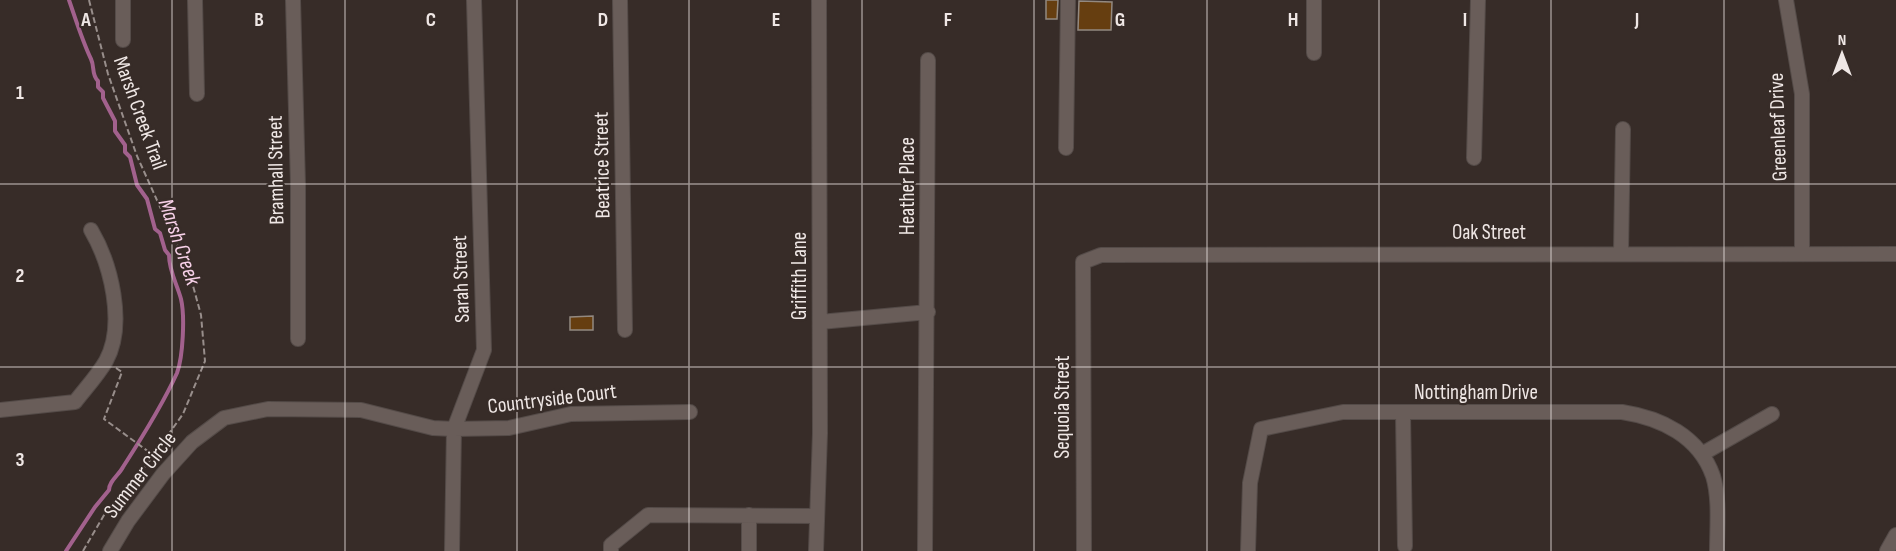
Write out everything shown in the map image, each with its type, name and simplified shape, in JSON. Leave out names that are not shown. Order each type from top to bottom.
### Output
[{"type":"street","points":[[123,0],[123,40]]},
{"type":"street","points":[[195,0],[197,94]]},
{"type":"street","name":"Bramhall Street","points":[[293,0],[298,185],[298,339]]},
{"type":"street","name":"Sarah Street","points":[[452,551],[454,429],[483,350],[474,0]]},
{"type":"street","name":"Beatrice Street","points":[[620,0],[625,330]]},
{"type":"street","name":"Griffith Lane","points":[[816,551],[820,322],[819,0]]},
{"type":"street","points":[[1066,148],[1068,0]]},
{"type":"street","points":[[1314,0],[1314,53]]},
{"type":"street","points":[[1474,158],[1478,0]]},
{"type":"street","name":"Greenleaf Drive","points":[[1786,0],[1802,94],[1802,254]]},
{"type":"street","name":"Heather Place","points":[[925,551],[928,60]]},
{"type":"street","points":[[1621,253],[1623,129]]},
{"type":"street","points":[[0,410],[75,402],[107,360],[116,326],[111,284],[99,244],[91,230]]},
{"type":"street","name":"Oak Street","points":[[1083,262],[1101,255],[1121,254],[1896,254]]},
{"type":"street","name":"Sequoia Street","points":[[1083,262],[1084,551]]},
{"type":"street","points":[[820,322],[928,312]]},
{"type":"street","name":"Summer Circle","points":[[111,551],[128,521],[163,474],[192,441],[224,418],[268,409],[361,410],[433,428],[454,429]]},
{"type":"street","name":"Countryside Court","points":[[454,429],[509,428],[571,414],[690,412]]},
{"type":"street","name":"Nottingham Drive","points":[[1248,551],[1250,483],[1261,429],[1342,412],[1622,412],[1646,416],[1671,425],[1702,454],[1713,477],[1717,510],[1717,551]]},
{"type":"street","points":[[1403,413],[1406,546]]},
{"type":"street","points":[[1702,454],[1772,414]]},
{"type":"street","points":[[611,551],[611,545],[648,515],[817,516]]},
{"type":"street","points":[[749,515],[749,551]]},
{"type":"street","points":[[1887,551],[1896,535]]},
{"type":"path","name":"Marsh Creek Trail","points":[[83,551],[107,510],[153,455],[183,414],[206,361],[201,315],[189,271],[133,146],[108,74],[89,0]]},
{"type":"path","points":[[107,360],[122,372],[104,419],[153,455]]},
{"type":"building","points":[[1046,0],[1058,0],[1057,19],[1046,19]]},
{"type":"building","points":[[1079,1],[1112,2],[1111,30],[1078,30]]},
{"type":"building","points":[[593,316],[593,330],[570,330],[570,317]]},
{"type":"waterway","name":"Marsh Creek","points":[[66,551],[138,444],[177,373],[183,326],[181,299],[169,255],[165,250],[160,233],[155,229],[147,199],[137,185],[130,157],[125,152],[125,145],[115,131],[115,121],[103,98],[103,92],[98,87],[92,62],[69,0]]}]
